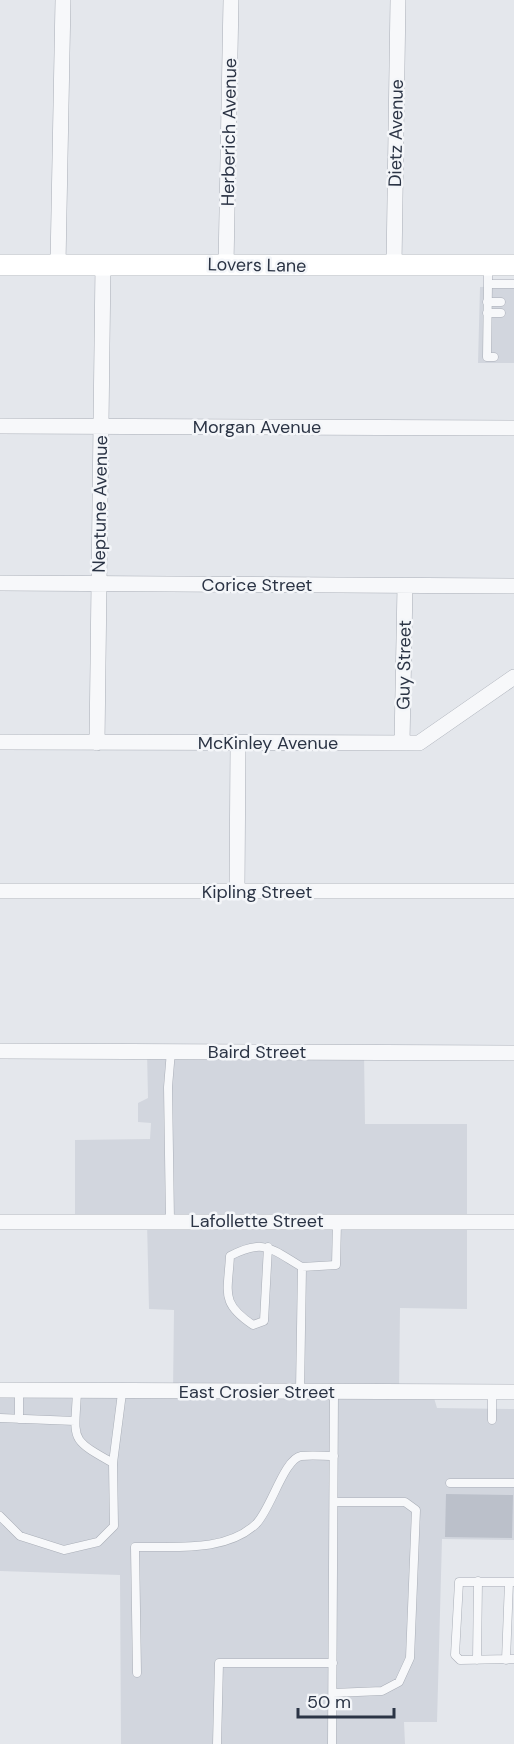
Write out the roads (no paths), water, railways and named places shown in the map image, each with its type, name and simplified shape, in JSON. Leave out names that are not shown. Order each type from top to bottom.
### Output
[{"type":"street","points":[[58,264],[63,0]]},
{"type":"street","name":"Herberich Avenue","points":[[226,265],[231,0]]},
{"type":"street","name":"Dietz Avenue","points":[[394,266],[398,0]]},
{"type":"street","name":"Lovers Lane","points":[[0,265],[394,266],[488,275],[514,265]]},
{"type":"street","name":"Neptune Avenue","points":[[97,743],[103,265]]},
{"type":"street","name":"Morgan Avenue","points":[[0,426],[514,428]]},
{"type":"street","name":"Corice Street","points":[[0,584],[514,586]]},
{"type":"street","name":"Guy Street","points":[[402,743],[405,586]]},
{"type":"street","name":"McKinley Avenue","points":[[0,742],[419,743],[430,738],[514,677]]},
{"type":"street","points":[[237,892],[238,744]]},
{"type":"street","name":"Kipling Street","points":[[0,891],[514,891]]},
{"type":"street","name":"Baird Street","points":[[0,1051],[514,1053]]},
{"type":"street","name":"Lafollette Street","points":[[0,1222],[514,1222]]},
{"type":"street","name":"East Crosier Street","points":[[0,1390],[122,1393],[514,1392]]},
{"type":"lane","points":[[494,357],[487,357],[488,275],[514,284]]},
{"type":"lane","points":[[487,302],[501,302]]},
{"type":"lane","points":[[487,314],[501,314]]},
{"type":"lane","points":[[170,1221],[168,1087],[171,1051]]},
{"type":"lane","points":[[268,1247],[264,1321],[253,1325],[237,1314],[227,1300],[230,1256],[249,1246],[268,1247],[302,1267],[336,1265],[337,1222]]},
{"type":"lane","points":[[300,1391],[302,1267]]},
{"type":"lane","points":[[19,1390],[19,1419]]},
{"type":"lane","points":[[77,1391],[75,1433],[82,1446],[113,1463]]},
{"type":"lane","points":[[332,1744],[334,1392]]},
{"type":"lane","points":[[492,1392],[492,1420]]},
{"type":"lane","points":[[0,1516],[20,1536],[64,1550],[98,1542],[114,1526],[113,1463],[122,1393]]},
{"type":"lane","points":[[0,1418],[75,1421]]},
{"type":"lane","points":[[136,1673],[135,1547],[217,1545],[255,1524],[278,1489],[290,1462],[300,1456],[334,1456]]},
{"type":"lane","points":[[450,1483],[514,1484]]},
{"type":"lane","points":[[333,1693],[382,1691],[399,1682],[410,1658],[416,1510],[405,1502],[334,1502]]},
{"type":"lane","points":[[461,1581],[511,1582],[510,1660],[460,1660],[455,1655],[457,1587],[461,1581]]},
{"type":"lane","points":[[477,1660],[478,1581]]},
{"type":"lane","points":[[217,1744],[219,1662],[333,1663]]}]
